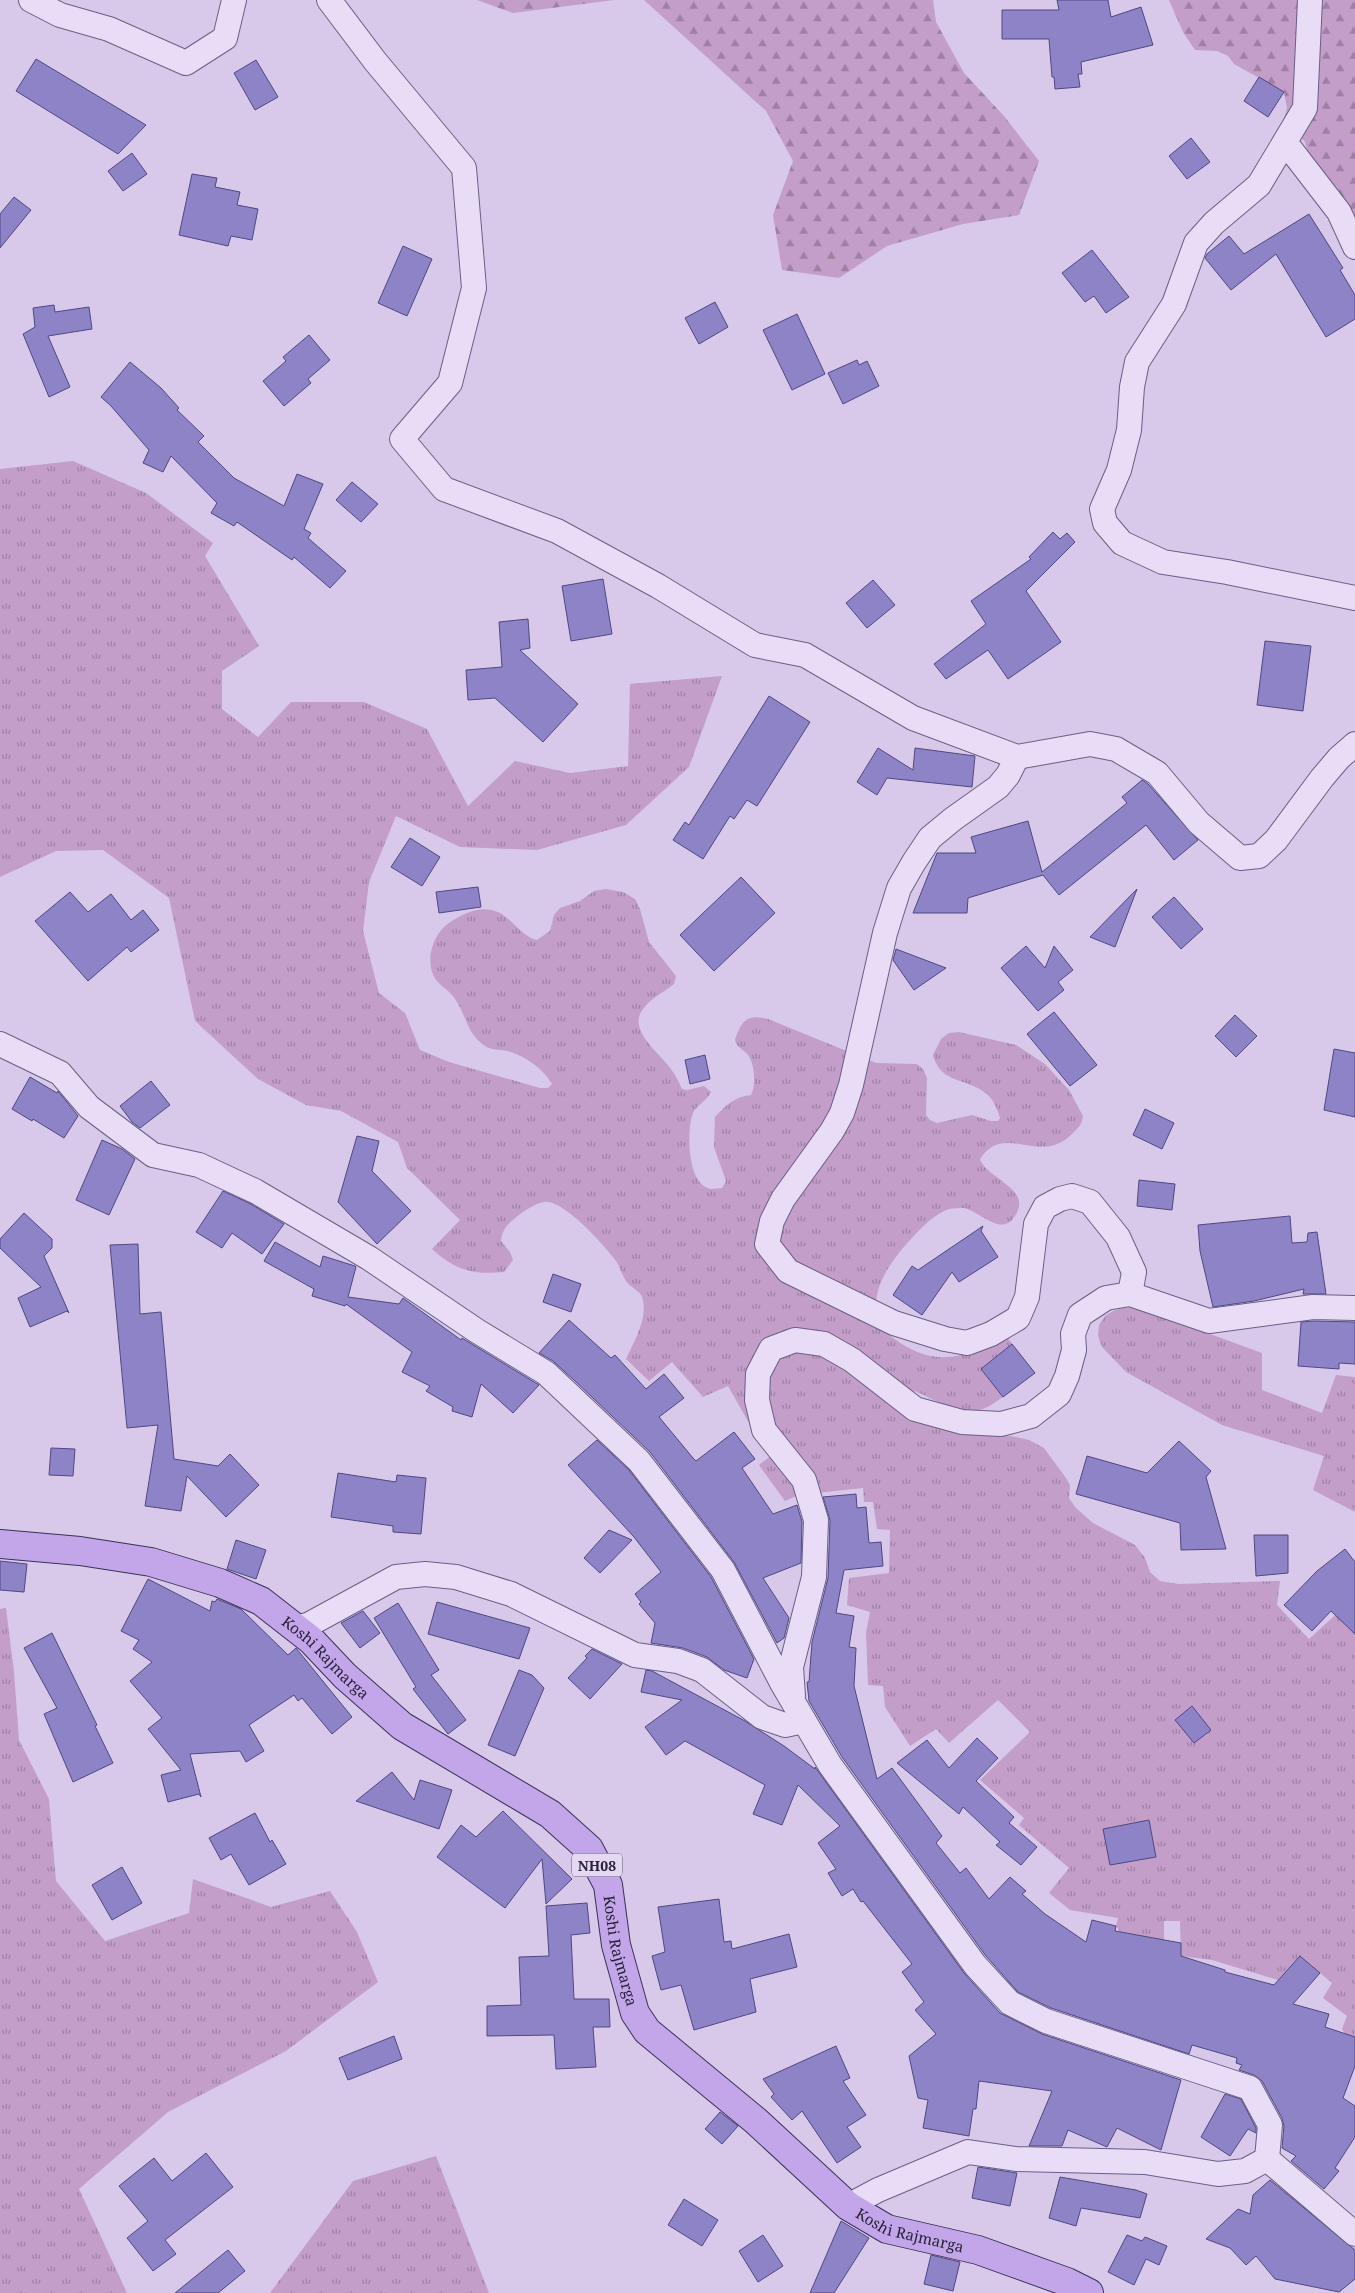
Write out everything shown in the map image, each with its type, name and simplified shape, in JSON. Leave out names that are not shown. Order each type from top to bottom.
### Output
[{"type":"main road","name":"Koshi Rajmarga","points":[[0,1544],[80,1550],[151,1562],[220,1583],[261,1601],[312,1640],[345,1676],[402,1726],[550,1814],[589,1848],[608,1885],[616,1946],[635,2013],[647,2031],[721,2090],[848,2206],[887,2229],[978,2250],[1067,2282],[1089,2293]]},
{"type":"street","points":[[31,0],[60,15],[109,29],[186,63],[225,38],[234,0]]},
{"type":"street","points":[[329,0],[375,61],[464,168],[474,288],[450,383],[402,439],[444,489],[557,531],[658,586],[755,645],[805,655],[913,718],[1017,757],[1090,744],[1116,749],[1157,773],[1199,823],[1240,858],[1259,856],[1276,840],[1322,778],[1339,758],[1355,744]]},
{"type":"street","points":[[1310,0],[1306,108],[1259,185],[1214,223],[1196,243],[1174,304],[1137,362],[1132,387],[1129,430],[1119,470],[1102,509],[1105,523],[1122,543],[1163,562],[1227,572],[1355,598]]},
{"type":"street","points":[[1285,142],[1339,212],[1355,247]]},
{"type":"street","points":[[1017,757],[998,787],[953,818],[930,838],[899,888],[883,941],[851,1085],[842,1113],[832,1131],[783,1199],[772,1221],[768,1244],[788,1271],[894,1323],[945,1339],[967,1343],[991,1334],[1018,1318],[1027,1297],[1036,1224],[1044,1207],[1060,1199],[1072,1196],[1090,1202],[1118,1237],[1134,1272],[1130,1294]]},
{"type":"street","points":[[0,1044],[60,1073],[89,1107],[153,1155],[199,1165],[255,1191],[369,1258],[477,1331],[546,1373],[639,1462],[723,1570],[799,1712],[830,1765],[975,1966],[1010,2003],[1046,2021],[1250,2088],[1270,2125],[1267,2159]]},
{"type":"street","points":[[799,1712],[791,1667],[814,1577],[816,1520],[804,1480],[764,1430],[757,1400],[758,1374],[771,1348],[795,1340],[824,1344],[852,1360],[915,1409],[962,1422],[1001,1424],[1031,1416],[1059,1394],[1067,1376],[1074,1350],[1073,1334],[1080,1315],[1106,1298],[1130,1294],[1209,1321],[1313,1307],[1355,1308]]},
{"type":"street","points":[[295,1627],[308,1625],[396,1578],[426,1574],[456,1577],[511,1594],[635,1655],[678,1661],[702,1670],[762,1717],[786,1726],[799,1712]]},
{"type":"street","points":[[848,2206],[878,2190],[968,2152],[1016,2159],[1145,2162],[1218,2174],[1245,2171],[1267,2159]]},
{"type":"street","points":[[1267,2159],[1355,2234]]},
{"type":"green space","points":[[477,0],[614,0],[513,13]]},
{"type":"green space","points":[[644,0],[933,0],[936,22],[964,73],[1004,116],[1039,161],[1019,215],[963,224],[887,246],[839,278],[782,270],[773,215],[793,161],[766,111]]},
{"type":"green space","points":[[1169,0],[1355,0],[1355,237],[1310,164],[1305,142],[1284,119],[1287,108],[1284,92],[1234,64],[1228,56],[1217,51],[1195,50],[1183,32]]},
{"type":"green space","points":[[73,461],[146,493],[213,543],[205,556],[259,646],[222,671],[222,709],[258,737],[291,702],[364,702],[427,729],[468,806],[515,761],[570,773],[628,766],[630,684],[722,676],[689,767],[626,825],[537,850],[460,847],[396,816],[369,882],[363,931],[379,993],[405,1013],[420,1050],[449,1062],[540,1088],[548,1088],[552,1084],[549,1079],[529,1061],[505,1050],[488,1048],[474,1036],[455,999],[436,980],[432,973],[430,957],[434,941],[449,923],[474,911],[485,909],[504,915],[525,934],[537,940],[550,931],[554,915],[560,908],[580,901],[594,891],[606,889],[623,892],[635,899],[640,909],[649,942],[676,976],[674,984],[653,999],[643,1009],[639,1017],[639,1026],[642,1034],[668,1065],[682,1089],[687,1090],[704,1086],[711,1092],[693,1112],[690,1124],[689,1146],[693,1169],[697,1178],[703,1185],[711,1189],[722,1188],[726,1181],[714,1147],[715,1117],[731,1102],[751,1095],[753,1091],[754,1075],[752,1064],[748,1055],[739,1047],[735,1040],[742,1024],[749,1018],[761,1017],[768,1019],[876,1063],[917,1064],[923,1069],[927,1078],[926,1115],[930,1120],[937,1123],[972,1115],[991,1121],[998,1121],[1000,1118],[987,1094],[947,1075],[936,1064],[933,1055],[941,1039],[949,1033],[959,1032],[1016,1045],[1045,1064],[1069,1090],[1083,1116],[1079,1127],[1074,1132],[1061,1142],[1048,1146],[1000,1144],[990,1148],[980,1159],[990,1171],[1017,1195],[1019,1202],[1018,1210],[1013,1219],[1007,1224],[1000,1224],[964,1208],[944,1211],[934,1217],[903,1248],[885,1274],[879,1288],[876,1302],[878,1315],[884,1328],[896,1340],[916,1352],[938,1357],[956,1356],[982,1347],[1006,1335],[1012,1344],[981,1369],[1003,1397],[983,1409],[974,1411],[948,1406],[915,1391],[905,1405],[952,1432],[1011,1436],[1029,1440],[1044,1448],[1070,1485],[1069,1498],[1076,1508],[1093,1523],[1135,1545],[1145,1558],[1150,1572],[1160,1581],[1178,1584],[1280,1581],[1277,1605],[1309,1639],[1355,1597],[1355,2037],[1345,2034],[1342,2029],[1347,2016],[1323,1998],[1332,1983],[1300,1956],[1278,1980],[1212,1960],[1181,1956],[1180,1921],[1164,1921],[1164,1956],[1130,1974],[1138,1935],[1120,1932],[1116,1926],[1118,1918],[1070,1910],[1049,1893],[1069,1868],[1019,1825],[1024,1818],[980,1780],[1030,1732],[998,1700],[949,1743],[936,1729],[910,1746],[885,1707],[883,1686],[868,1685],[866,1632],[870,1612],[847,1605],[849,1578],[889,1573],[890,1530],[877,1529],[873,1502],[864,1502],[863,1488],[799,1495],[785,1501],[759,1465],[773,1454],[749,1423],[728,1386],[703,1397],[672,1362],[649,1381],[626,1359],[642,1321],[644,1305],[642,1297],[626,1281],[611,1254],[572,1215],[552,1203],[544,1202],[531,1207],[516,1217],[507,1226],[502,1236],[501,1241],[510,1252],[513,1260],[504,1272],[474,1272],[449,1262],[432,1249],[460,1220],[407,1168],[398,1142],[341,1111],[306,1105],[258,1079],[195,1021],[169,898],[103,850],[56,851],[0,877],[0,469]]},
{"type":"green space","points":[[1122,1308],[1139,1308],[1262,1353],[1262,1390],[1322,1413],[1336,1375],[1355,1377],[1355,1512],[1313,1490],[1324,1456],[1222,1425],[1126,1372],[1102,1347],[1098,1336],[1099,1325],[1105,1316]]},
{"type":"green space","points":[[6,1608],[14,1672],[19,1740],[49,1799],[56,1881],[105,1941],[189,1913],[193,1879],[271,1907],[330,1891],[357,1932],[378,1982],[286,2051],[168,2112],[79,2189],[127,2293],[0,2293],[0,1609]]},
{"type":"green space","points":[[436,2156],[489,2293],[270,2293],[353,2181]]},
{"type":"building","points":[[1057,0],[1108,0],[1111,17],[1141,7],[1153,45],[1081,62],[1082,74],[1078,74],[1080,87],[1055,89],[1054,77],[1052,77],[1049,39],[1002,39],[1002,10],[1059,10]]},
{"type":"building","points":[[36,59],[146,125],[118,154],[16,91]]},
{"type":"building","points":[[256,60],[278,97],[255,110],[234,73]]},
{"type":"building","points":[[1259,77],[1284,92],[1268,117],[1244,101]]},
{"type":"building","points":[[1191,138],[1210,162],[1187,179],[1169,156]]},
{"type":"building","points":[[132,153],[147,174],[123,191],[108,171]]},
{"type":"building","points":[[192,174],[217,178],[215,187],[240,192],[237,205],[258,209],[252,240],[231,236],[228,246],[179,235]]},
{"type":"building","points":[[14,197],[31,210],[0,248],[0,214]]},
{"type":"building","points":[[1309,214],[1343,268],[1340,270],[1355,295],[1355,319],[1326,337],[1276,254],[1231,290],[1205,258],[1207,254],[1229,236],[1244,254]]},
{"type":"building","points":[[403,246],[432,259],[407,316],[378,303]]},
{"type":"building","points":[[1092,250],[1129,297],[1106,313],[1094,296],[1085,302],[1062,273]]},
{"type":"building","points":[[715,302],[728,327],[699,344],[685,318]]},
{"type":"building","points":[[54,305],[55,312],[89,307],[92,329],[48,336],[70,387],[49,397],[23,334],[35,327],[33,308]]},
{"type":"building","points":[[797,314],[825,374],[792,390],[763,330]]},
{"type":"building","points":[[309,335],[330,360],[308,379],[311,383],[284,406],[263,381],[286,361],[283,357]]},
{"type":"building","points":[[857,360],[859,365],[867,361],[879,386],[843,404],[828,373]]},
{"type":"building","points":[[130,362],[161,388],[179,408],[177,410],[204,436],[198,442],[234,478],[284,506],[297,474],[323,484],[304,529],[311,533],[308,538],[346,571],[330,588],[294,557],[292,560],[237,522],[234,526],[211,513],[217,503],[171,456],[163,472],[143,463],[149,450],[101,397]]},
{"type":"building","points":[[352,482],[378,504],[361,522],[336,500]]},
{"type":"building","points":[[1053,532],[1060,539],[1067,533],[1075,542],[1026,591],[1061,642],[1008,679],[988,650],[946,679],[934,664],[986,624],[971,601],[1031,559],[1029,557]]},
{"type":"building","points":[[603,579],[612,634],[571,641],[562,586]]},
{"type":"building","points":[[873,580],[895,605],[867,628],[846,603]]},
{"type":"building","points":[[528,619],[530,648],[520,650],[578,704],[543,742],[495,698],[468,700],[466,670],[502,667],[499,622]]},
{"type":"building","points":[[1265,641],[1311,646],[1303,711],[1257,705]]},
{"type":"building","points":[[769,696],[810,722],[757,806],[747,800],[734,819],[730,816],[703,859],[673,840],[685,822],[689,825]]},
{"type":"building","points":[[878,748],[913,770],[915,748],[975,756],[972,787],[887,778],[877,795],[857,782]]},
{"type":"building","points":[[1142,780],[1148,784],[1198,840],[1174,860],[1146,825],[1059,895],[1043,875],[968,898],[967,913],[913,913],[937,853],[976,853],[971,837],[1028,821],[1042,872],[1127,803],[1122,797]]},
{"type":"building","points":[[410,838],[440,857],[422,886],[391,867]]},
{"type":"building","points":[[741,877],[775,913],[714,971],[680,935]]},
{"type":"building","points":[[478,887],[481,907],[439,913],[436,892]]},
{"type":"building","points":[[1137,889],[1115,947],[1090,937]]},
{"type":"building","points":[[70,892],[88,912],[111,894],[131,920],[143,910],[159,930],[131,952],[127,947],[88,981],[35,921]]},
{"type":"building","points":[[1174,897],[1203,929],[1181,949],[1152,917]]},
{"type":"building","points":[[1026,946],[1045,968],[1054,946],[1073,970],[1058,982],[1064,990],[1038,1011],[1001,968]]},
{"type":"building","points":[[896,949],[946,968],[914,990],[893,960]]},
{"type":"building","points":[[1054,1012],[1097,1065],[1070,1086],[1027,1034]]},
{"type":"building","points":[[1235,1015],[1257,1036],[1236,1057],[1215,1036]]},
{"type":"building","points":[[1334,1049],[1355,1053],[1355,1117],[1324,1110]]},
{"type":"building","points":[[705,1055],[710,1079],[690,1084],[685,1060]]},
{"type":"building","points":[[30,1077],[57,1093],[58,1091],[78,1116],[64,1138],[12,1109]]},
{"type":"building","points":[[151,1081],[170,1105],[140,1128],[132,1122],[120,1106]]},
{"type":"building","points":[[1145,1109],[1174,1123],[1162,1149],[1133,1135]]},
{"type":"building","points":[[357,1136],[379,1141],[372,1171],[411,1211],[377,1244],[338,1202]]},
{"type":"building","points":[[102,1140],[122,1149],[135,1159],[109,1215],[76,1200]]},
{"type":"building","points":[[1139,1180],[1175,1184],[1172,1210],[1137,1206]]},
{"type":"building","points":[[223,1191],[249,1203],[284,1224],[262,1254],[232,1233],[222,1248],[196,1232]]},
{"type":"building","points":[[24,1213],[52,1239],[52,1248],[44,1256],[69,1313],[67,1311],[30,1327],[18,1298],[41,1287],[0,1248],[0,1239]]},
{"type":"building","points":[[1290,1216],[1292,1243],[1307,1242],[1308,1233],[1317,1232],[1326,1294],[1303,1294],[1304,1289],[1254,1301],[1213,1307],[1200,1251],[1198,1225]]},
{"type":"building","points":[[983,1226],[981,1231],[998,1257],[959,1282],[952,1272],[922,1315],[893,1295],[912,1266],[918,1270]]},
{"type":"building","points":[[275,1242],[320,1267],[323,1256],[355,1266],[348,1297],[399,1304],[403,1298],[461,1340],[462,1338],[539,1385],[513,1413],[481,1384],[472,1417],[452,1411],[453,1407],[426,1391],[430,1386],[402,1372],[412,1352],[346,1304],[345,1306],[312,1296],[314,1289],[264,1261]]},
{"type":"building","points":[[138,1244],[140,1314],[161,1312],[174,1459],[218,1466],[230,1454],[259,1485],[226,1517],[187,1476],[181,1511],[145,1506],[158,1425],[127,1428],[110,1245]]},
{"type":"building","points":[[553,1274],[581,1284],[571,1312],[543,1302]]},
{"type":"building","points":[[569,1320],[611,1358],[615,1355],[646,1389],[664,1374],[684,1398],[659,1417],[696,1461],[734,1432],[755,1459],[742,1468],[773,1514],[797,1505],[802,1522],[801,1563],[763,1578],[789,1618],[784,1638],[777,1643],[734,1562],[650,1452],[553,1361],[539,1353]]},
{"type":"building","points":[[1301,1322],[1355,1322],[1355,1364],[1339,1363],[1339,1369],[1298,1366]]},
{"type":"building","points":[[1012,1344],[1035,1373],[1003,1397],[981,1369]]},
{"type":"building","points":[[597,1440],[629,1470],[711,1577],[754,1659],[747,1678],[724,1670],[707,1657],[683,1648],[651,1643],[655,1623],[639,1604],[641,1602],[635,1594],[661,1572],[634,1537],[568,1465]]},
{"type":"building","points":[[1179,1441],[1211,1471],[1206,1477],[1226,1549],[1181,1550],[1180,1523],[1076,1494],[1087,1456],[1147,1473]]},
{"type":"building","points":[[51,1448],[75,1449],[73,1476],[49,1475]]},
{"type":"building","points":[[338,1473],[396,1482],[397,1475],[426,1478],[421,1534],[393,1532],[393,1526],[331,1517]]},
{"type":"building","points":[[856,1494],[857,1508],[866,1507],[869,1543],[881,1542],[883,1566],[844,1570],[836,1613],[854,1616],[849,1647],[856,1648],[854,1686],[877,1779],[892,1768],[942,1836],[936,1843],[960,1873],[966,1868],[989,1899],[1010,1877],[1026,1891],[1022,1894],[1045,1914],[1086,1942],[1092,1920],[1116,1926],[1115,1931],[1181,1943],[1181,1956],[1225,1970],[1225,1972],[1274,1985],[1300,1956],[1320,1973],[1293,2004],[1329,2014],[1325,2027],[1355,2037],[1355,2066],[1343,2098],[1355,2106],[1355,2137],[1335,2168],[1339,2171],[1324,2189],[1291,2161],[1296,2156],[1282,2148],[1284,2126],[1282,2118],[1262,2081],[1254,2075],[1239,2070],[1242,2065],[1236,2063],[1237,2058],[1192,2045],[1189,2054],[1051,2008],[1018,1992],[986,1956],[842,1757],[809,1701],[807,1682],[809,1682],[812,1642],[828,1578],[830,1520],[823,1497]]},
{"type":"building","points":[[609,1530],[632,1540],[600,1573],[584,1558]]},
{"type":"building","points":[[1254,1535],[1288,1535],[1288,1573],[1256,1576]]},
{"type":"building","points":[[236,1540],[266,1550],[256,1579],[227,1569]]},
{"type":"building","points":[[1345,1549],[1355,1562],[1355,1634],[1331,1611],[1312,1631],[1284,1605],[1317,1571]]},
{"type":"building","points":[[0,1561],[27,1564],[24,1592],[0,1590]]},
{"type":"building","points":[[148,1579],[210,1611],[212,1601],[215,1602],[217,1599],[241,1609],[288,1655],[296,1648],[352,1717],[332,1734],[302,1698],[298,1701],[294,1695],[249,1725],[264,1751],[246,1762],[240,1751],[190,1754],[201,1797],[199,1794],[168,1802],[161,1775],[181,1770],[148,1729],[162,1718],[130,1681],[152,1662],[133,1649],[139,1640],[121,1631]]},
{"type":"building","points":[[437,1602],[530,1628],[519,1659],[428,1634]]},
{"type":"building","points":[[398,1603],[439,1670],[431,1675],[466,1720],[448,1734],[413,1689],[416,1687],[374,1618]]},
{"type":"building","points":[[363,1611],[380,1633],[360,1648],[341,1623]]},
{"type":"building","points":[[52,1633],[97,1725],[95,1726],[113,1763],[73,1782],[44,1714],[57,1708],[24,1648]]},
{"type":"building","points":[[592,1649],[622,1664],[590,1699],[568,1678],[587,1658],[585,1656]]},
{"type":"building","points":[[519,1670],[532,1675],[544,1688],[515,1756],[488,1745]]},
{"type":"building","points":[[646,1670],[652,1671],[745,1721],[815,1769],[815,1767],[964,1973],[1000,2013],[1042,2034],[1181,2080],[1161,2150],[1117,2128],[1107,2147],[1068,2130],[1062,2146],[1029,2146],[1052,2091],[979,2081],[976,2109],[973,2109],[969,2136],[923,2128],[928,2100],[918,2098],[909,2056],[936,2034],[915,2010],[924,2002],[902,1972],[912,1964],[863,1901],[861,1902],[853,1889],[842,1896],[828,1873],[836,1869],[818,1843],[840,1826],[798,1785],[782,1825],[753,1814],[765,1785],[685,1741],[666,1755],[645,1727],[682,1700],[641,1692]]},
{"type":"building","points":[[1192,1706],[1211,1730],[1194,1743],[1175,1720]]},
{"type":"building","points":[[977,1738],[998,1758],[976,1781],[1014,1817],[1009,1823],[1037,1847],[1021,1865],[996,1845],[1000,1842],[963,1807],[959,1814],[897,1763],[927,1740],[949,1768]]},
{"type":"building","points":[[392,1772],[414,1800],[420,1780],[452,1790],[439,1829],[356,1801]]},
{"type":"building","points":[[503,1811],[572,1879],[546,1904],[542,1859],[505,1908],[437,1857],[461,1825],[476,1837]]},
{"type":"building","points":[[255,1813],[270,1842],[272,1840],[286,1864],[249,1885],[231,1854],[221,1860],[209,1838]]},
{"type":"building","points":[[1149,1820],[1156,1857],[1110,1865],[1103,1829]]},
{"type":"building","points":[[122,1867],[142,1903],[112,1920],[92,1885]]},
{"type":"building","points":[[719,1899],[724,1942],[731,1941],[732,1949],[789,1934],[797,1967],[750,1979],[756,2012],[694,2030],[681,1985],[661,1990],[652,1956],[665,1952],[658,1907]]},
{"type":"building","points":[[587,1903],[590,1933],[571,1935],[574,1999],[609,1999],[610,2027],[593,2027],[596,2067],[556,2069],[554,2035],[487,2036],[487,2006],[521,2005],[519,1957],[549,1956],[546,1906]]},
{"type":"building","points":[[394,2036],[402,2059],[348,2080],[339,2058]]},
{"type":"building","points":[[836,2046],[850,2078],[843,2081],[866,2115],[847,2127],[861,2147],[837,2163],[802,2111],[792,2120],[771,2097],[774,2094],[763,2079]]},
{"type":"building","points":[[1225,2094],[1241,2099],[1256,2128],[1256,2133],[1248,2129],[1230,2156],[1201,2137]]},
{"type":"building","points":[[720,2112],[738,2126],[722,2144],[705,2129]]},
{"type":"building","points":[[206,2153],[233,2187],[165,2240],[176,2254],[153,2271],[127,2238],[148,2221],[119,2186],[154,2158],[172,2181]]},
{"type":"building","points":[[978,2167],[1017,2173],[1010,2206],[972,2198]]},
{"type":"building","points":[[1060,2177],[1136,2190],[1147,2194],[1140,2218],[1081,2208],[1076,2226],[1049,2218]]},
{"type":"building","points":[[1270,2180],[1355,2250],[1355,2279],[1339,2292],[1275,2279],[1256,2256],[1246,2265],[1230,2248],[1206,2239],[1238,2209],[1250,2214],[1253,2195]]},
{"type":"building","points":[[684,2199],[718,2220],[702,2246],[668,2225]]},
{"type":"building","points":[[841,2221],[869,2238],[834,2293],[810,2293]]},
{"type":"building","points":[[763,2235],[783,2266],[758,2282],[739,2251]]},
{"type":"building","points":[[1127,2235],[1142,2241],[1145,2237],[1167,2246],[1159,2265],[1146,2259],[1134,2285],[1108,2272]]},
{"type":"building","points":[[228,2250],[245,2271],[218,2293],[175,2293]]},
{"type":"building","points":[[931,2255],[960,2262],[953,2291],[924,2284]]}]
